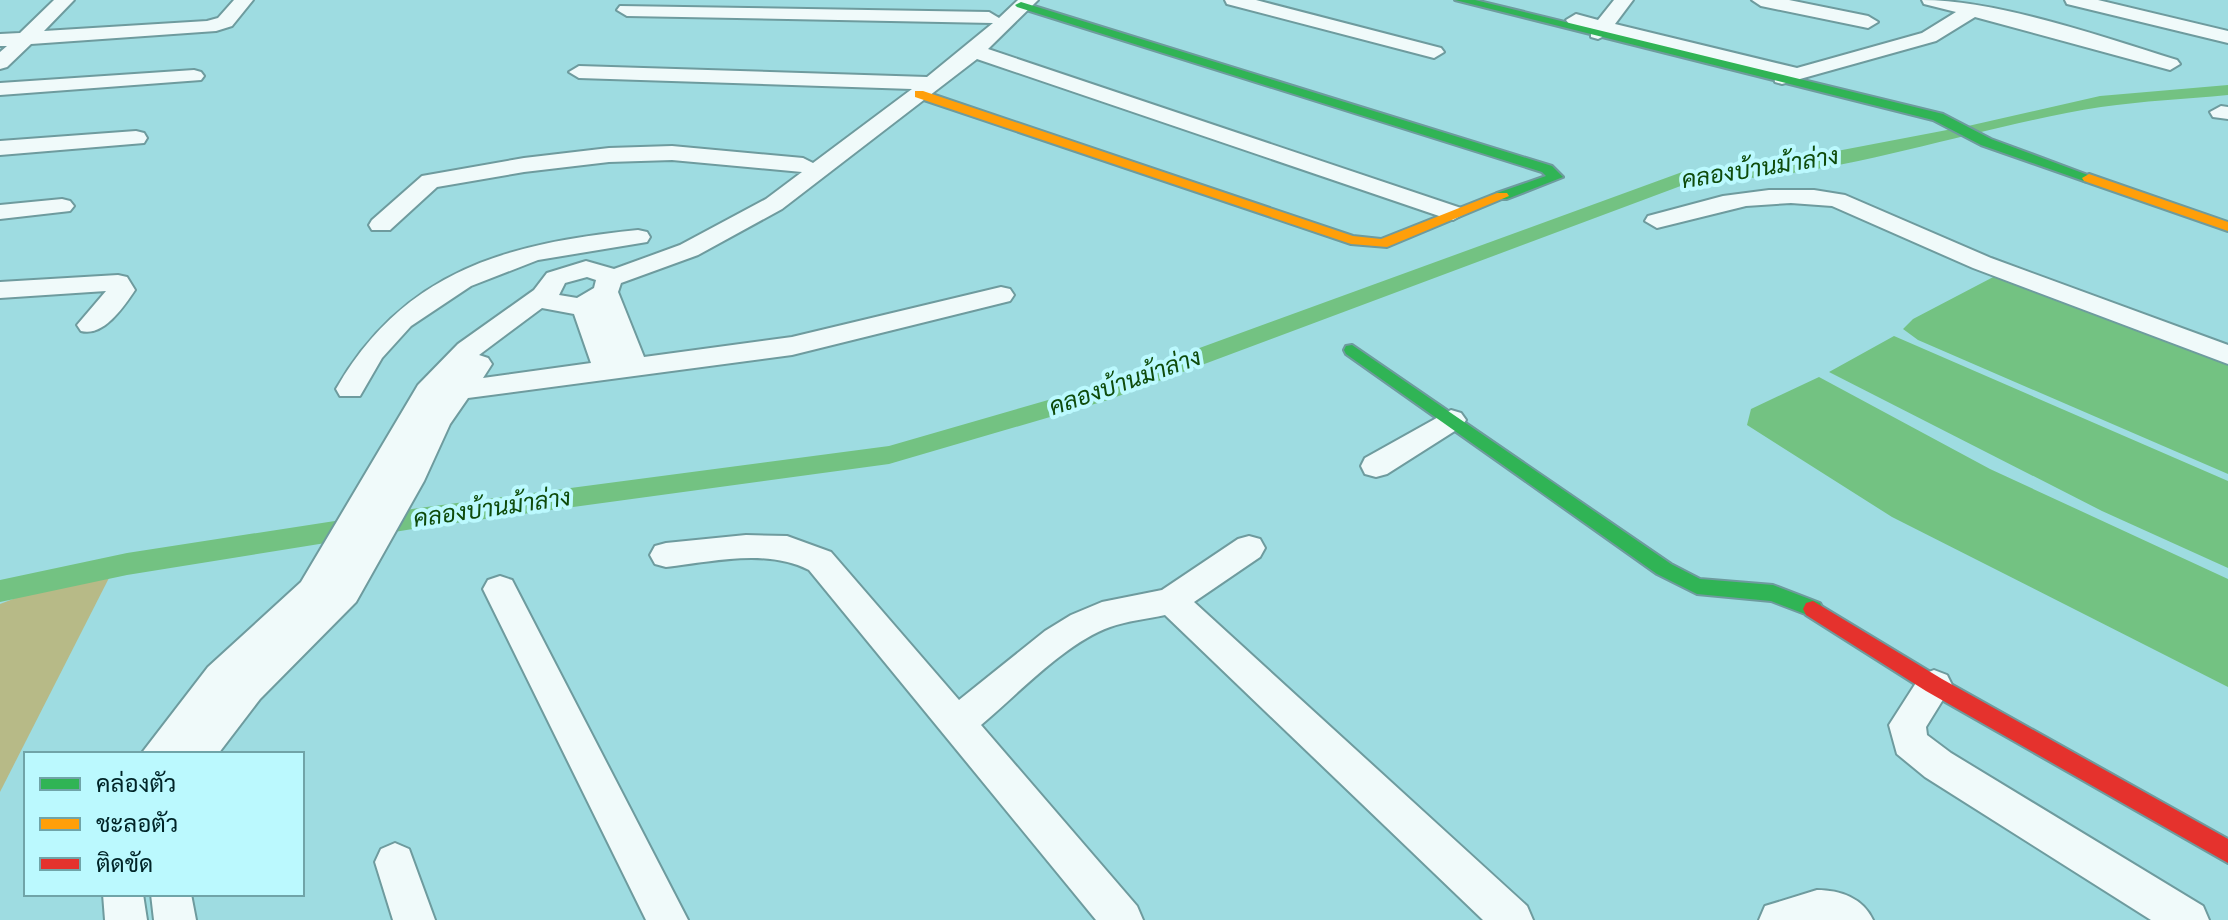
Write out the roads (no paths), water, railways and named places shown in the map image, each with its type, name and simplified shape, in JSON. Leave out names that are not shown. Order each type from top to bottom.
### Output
[{"type":"street","points":[[0,63],[65,0]]},
{"type":"street","points":[[0,40],[209,27],[225,22],[244,0]]},
{"type":"street","points":[[1234,0],[1434,52]]},
{"type":"street","points":[[1461,0],[1723,59],[1938,117],[1986,142],[2228,227]]},
{"type":"street","points":[[1493,0],[1601,30]]},
{"type":"street","points":[[1601,30],[1624,0]]},
{"type":"street","points":[[1761,0],[1868,22]]},
{"type":"street","points":[[1931,0],[2170,64]]},
{"type":"street","points":[[2074,0],[2228,37]]},
{"type":"street","points":[[198,752],[328,592],[393,482],[441,392],[578,287],[714,222],[974,51],[1019,2]]},
{"type":"street","points":[[578,287],[689,250],[774,204],[921,86],[989,18],[1019,2],[1554,173],[1556,177],[1453,213],[1382,244],[1351,240],[921,86],[579,72]]},
{"type":"street","points":[[627,10],[989,18]]},
{"type":"street","points":[[1786,75],[1929,37],[1973,10]]},
{"type":"street","points":[[974,51],[1453,213]]},
{"type":"street","points":[[0,89],[194,76]]},
{"type":"street","points":[[0,148],[136,138]]},
{"type":"street","points":[[381,225],[430,181],[524,165],[609,155],[672,153],[803,165]]},
{"type":"street","points":[[1657,221],[1725,200],[1812,195],[1837,200],[1982,263],[2228,355]]},
{"type":"street","points":[[0,212],[62,206]]},
{"type":"street","points":[[350,389],[376,347],[431,299],[473,276],[533,253],[590,241],[638,237]]},
{"type":"street","points":[[533,253],[578,287],[635,367]]},
{"type":"street","points":[[0,290],[118,283],[122,290],[90,325]]},
{"type":"street","points":[[578,287],[608,371]]},
{"type":"street","points":[[441,392],[792,346],[1001,295]]},
{"type":"street","points":[[1352,350],[1664,569],[1697,586],[1773,593],[1811,608],[1934,685],[2228,852]]},
{"type":"street","points":[[1376,466],[1451,420]]},
{"type":"street","points":[[666,555],[737,548],[805,550],[820,561],[959,722],[1122,920]]},
{"type":"street","points":[[959,722],[1057,641],[1083,625],[1102,615],[1171,601],[1249,548]]},
{"type":"street","points":[[500,589],[667,920]]},
{"type":"street","points":[[162,752],[220,677],[328,592]]},
{"type":"street","points":[[1171,601],[1512,920]]},
{"type":"street","points":[[1934,685],[1907,725],[1910,743],[1938,765],[2188,920]]},
{"type":"street","points":[[395,862],[414,920]]},
{"type":"street","points":[[123,896],[126,920]]},
{"type":"street","points":[[171,896],[175,920]]},
{"type":"street","points":[[1780,920],[1807,909],[1833,912],[1852,920]]},
{"type":"waterway","name":"คลองบ้านม้าล่าง","points":[[0,591],[127,564],[419,518],[889,455],[1099,394],[1692,175],[1743,175],[1968,132],[2100,102],[2228,90]]}]
